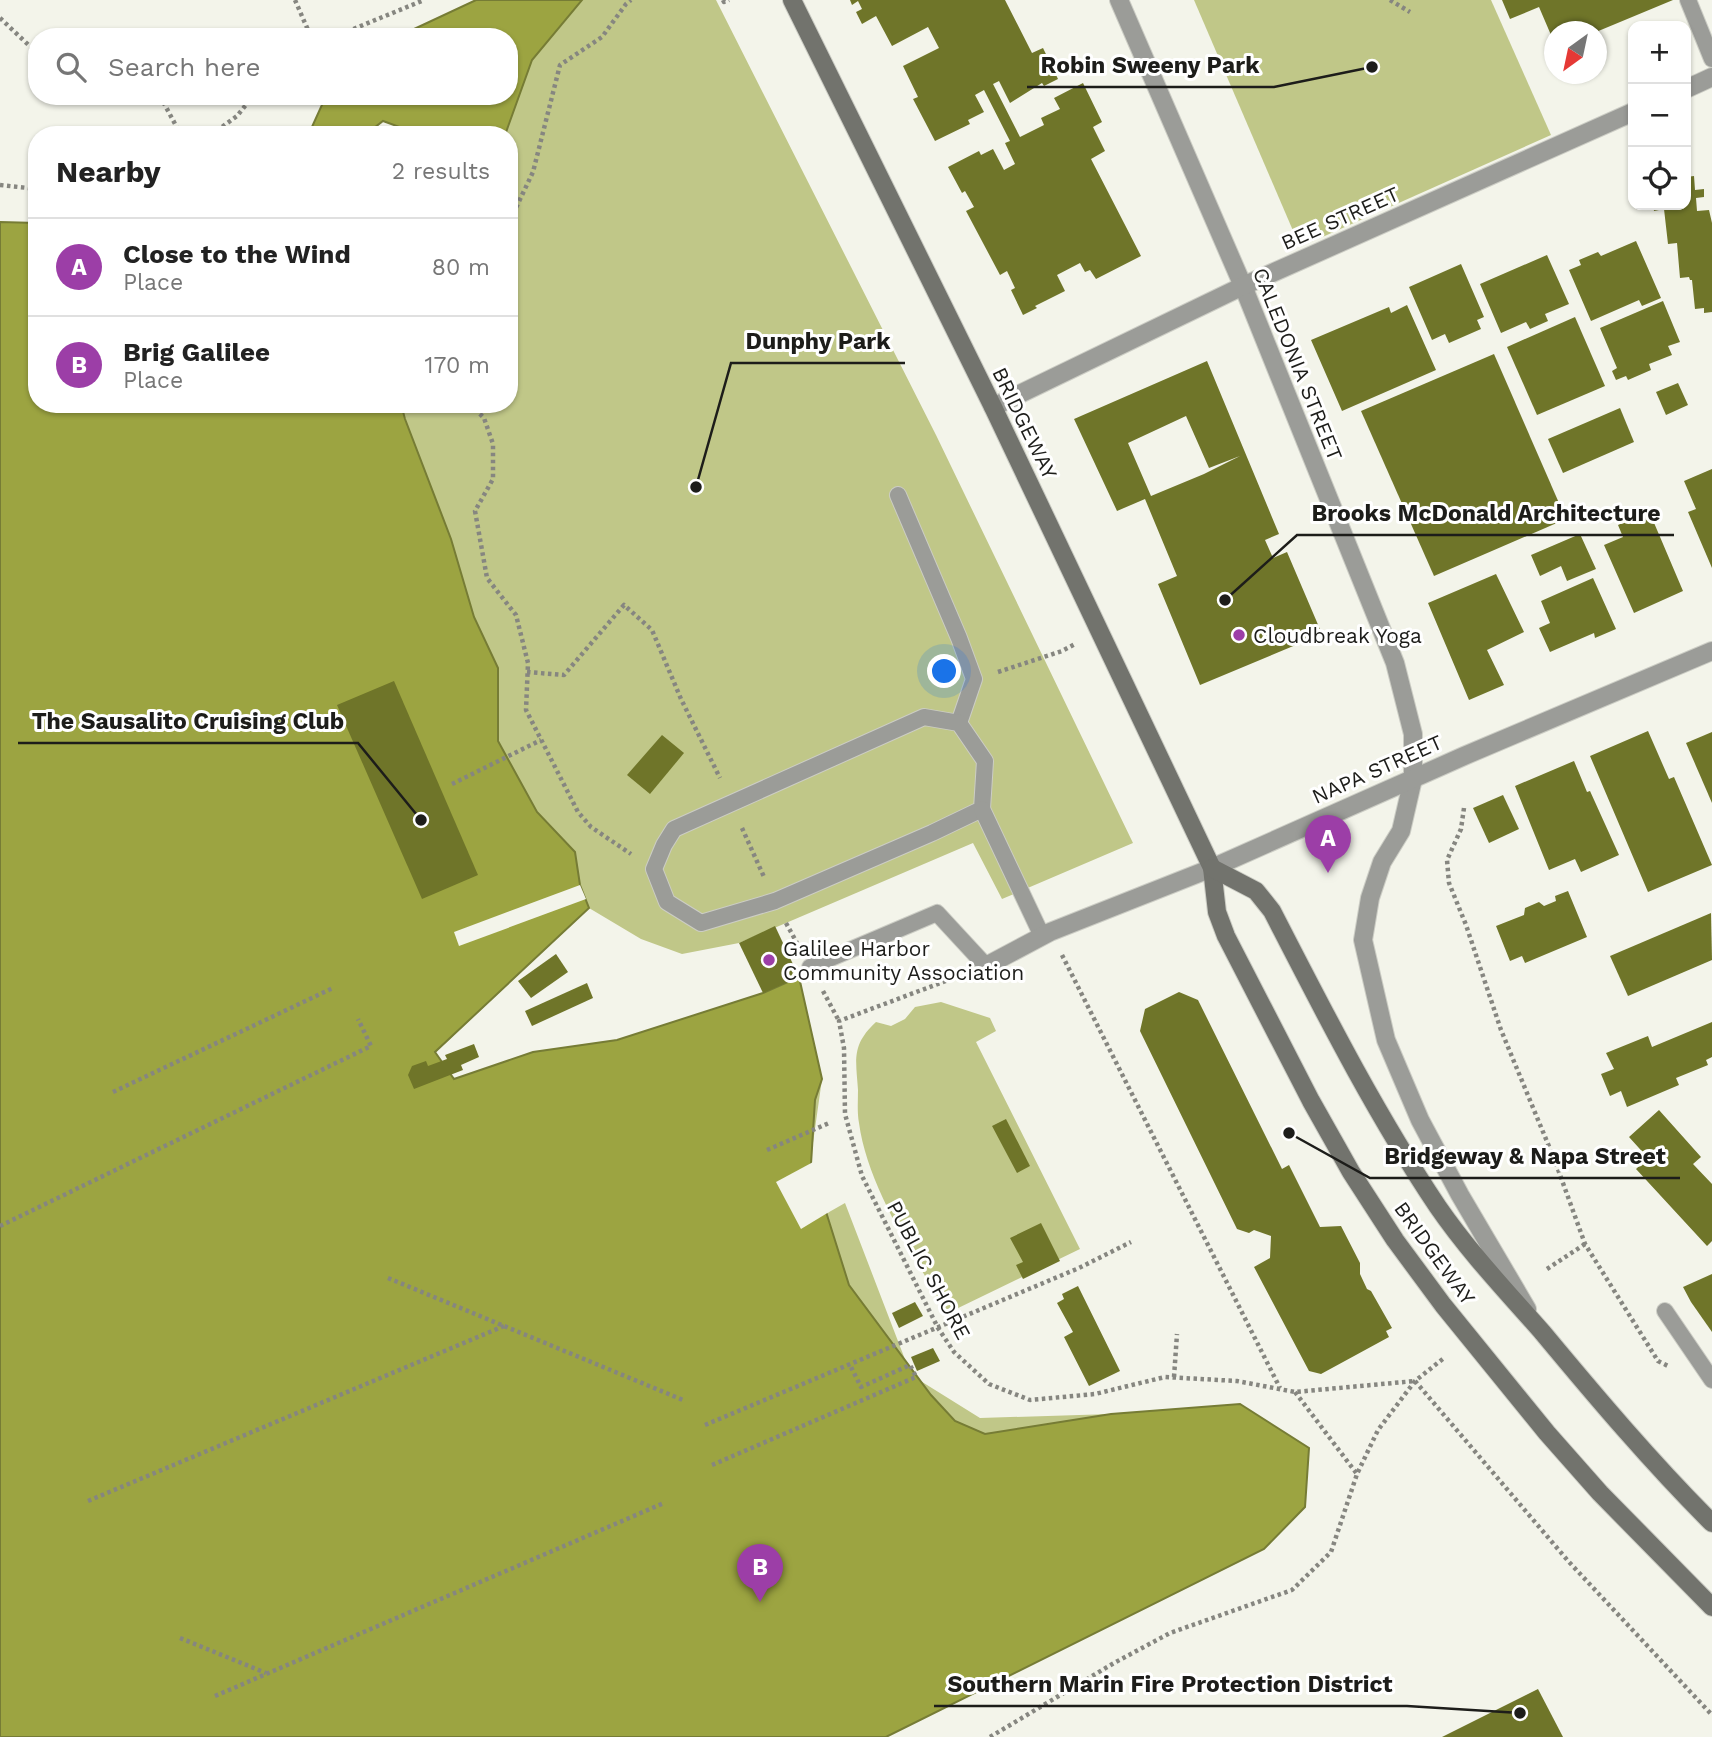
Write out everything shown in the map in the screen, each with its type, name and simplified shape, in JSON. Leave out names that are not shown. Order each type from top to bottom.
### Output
[{"type":"main road","name":"BRIDGEWAY","points":[[792,0],[993,407],[1212,868],[1217,912],[1226,936],[1311,1101],[1351,1172],[1395,1240],[1443,1305],[1547,1433],[1600,1493],[1712,1607]]},
{"type":"main road","name":"BRIDGEWAY","points":[[1212,868],[1256,891],[1272,911],[1398,1145],[1440,1209],[1477,1258],[1646,1453],[1712,1523]]},
{"type":"street","name":"CALEDONIA STREET","points":[[1119,0],[1242,286],[1395,663],[1413,734],[1413,779],[1401,831],[1382,862],[1370,898],[1363,940],[1375,996],[1386,1040],[1420,1120],[1460,1195],[1540,1330]]},
{"type":"street","points":[[1691,87],[1712,77]]},
{"type":"street","name":"BEE STREET","points":[[993,407],[1242,286],[1628,114]]},
{"type":"street","name":"NAPA STREET","points":[[986,966],[1046,934],[1212,868],[1282,835],[1712,652]]},
{"type":"lane","points":[[1688,0],[1712,59]]},
{"type":"lane","points":[[898,495],[974,679],[960,723]]},
{"type":"lane","points":[[982,809],[775,901],[701,923],[667,902],[654,869],[674,829],[924,718],[960,723],[985,761],[982,809],[1046,934]]},
{"type":"lane","points":[[810,967],[937,913],[986,966]]},
{"type":"lane","points":[[1665,1311],[1712,1380]]},
{"type":"path","points":[[295,0],[307,28]]},
{"type":"path","points":[[356,28],[424,0]]},
{"type":"path","points":[[518,204],[533,172],[560,65],[602,37],[631,0]]},
{"type":"path","points":[[723,0],[729,0]]},
{"type":"path","points":[[1390,0],[1410,12]]},
{"type":"path","points":[[0,18],[28,44]]},
{"type":"path","points":[[165,105],[176,126]]},
{"type":"path","points":[[223,126],[246,105]]},
{"type":"path","points":[[0,184],[28,188]]},
{"type":"path","points":[[479,413],[484,418],[493,444],[493,479],[475,511],[487,578],[516,615],[528,663],[526,710],[578,812],[591,827],[654,869]]},
{"type":"path","points":[[527,672],[564,675],[624,605],[652,629],[681,699],[775,901]]},
{"type":"path","points":[[974,679],[1062,651],[1100,632]]},
{"type":"path","points":[[452,784],[541,740]]},
{"type":"path","points":[[1464,808],[1461,830],[1447,860],[1449,883],[1501,1030],[1555,1161],[1585,1244],[1658,1361]]},
{"type":"path","points":[[1046,934],[1281,1389]]},
{"type":"path","name":"PUBLIC SHORE","points":[[986,966],[839,1021],[844,1048],[845,1114],[862,1176],[938,1328],[954,1352],[989,1384],[1030,1400],[1094,1394],[1165,1377],[1237,1381],[1295,1392],[1415,1381]]},
{"type":"path","points":[[113,1092],[333,988]]},
{"type":"path","points":[[0,1226],[371,1046],[358,1019]]},
{"type":"path","points":[[767,1150],[829,1123]]},
{"type":"path","points":[[705,1425],[1079,1268],[1131,1242]]},
{"type":"path","points":[[1547,1269],[1585,1244]]},
{"type":"path","points":[[388,1278],[684,1400]]},
{"type":"path","points":[[88,1501],[504,1326]]},
{"type":"path","points":[[1174,1377],[1177,1334]]},
{"type":"path","points":[[990,1737],[1170,1633],[1292,1590],[1331,1552],[1357,1474],[1378,1430],[1415,1381],[1444,1358]]},
{"type":"path","points":[[712,1465],[916,1377],[910,1365],[861,1387],[850,1365]]},
{"type":"path","points":[[1415,1381],[1569,1562],[1712,1715]]},
{"type":"path","points":[[1295,1392],[1357,1474]]},
{"type":"path","points":[[215,1696],[664,1503]]},
{"type":"path","points":[[180,1638],[267,1674]]},
{"type":"shaded area","points":[[476,0],[716,0],[936,435],[1133,843],[1002,899],[973,843],[739,943],[682,954],[641,939],[589,908],[435,1053],[454,1079],[533,1052],[617,1040],[763,993],[799,977],[822,1079],[801,1228],[845,1203],[911,1375],[980,1418],[1111,1414],[1240,1404],[1309,1448],[1305,1507],[1264,1549],[886,1737],[442,1155],[318,413],[518,413],[518,126],[479,126],[500,105],[518,105],[518,28],[416,28]]},
{"type":"shaded area","points":[[476,0],[582,0],[532,60],[518,99],[518,28],[416,28]]},
{"type":"shaded area","points":[[1194,0],[1491,0],[1551,135],[1300,247]]},
{"type":"shaded area","points":[[322,105],[516,105],[508,126],[397,126],[383,121],[377,126],[312,126]]},
{"type":"shaded area","points":[[0,222],[28,223],[28,413],[403,413],[451,539],[474,617],[498,668],[498,741],[537,812],[575,852],[580,885],[589,908],[435,1052],[454,1079],[533,1052],[617,1040],[763,993],[799,977],[822,1079],[815,1100],[811,1164],[849,1285],[931,1395],[955,1421],[985,1434],[1111,1414],[1240,1404],[1309,1448],[1305,1507],[1264,1549],[886,1737],[0,1737]]},
{"type":"shaded area","points":[[941,1002],[990,1018],[996,1031],[976,1042],[1080,1249],[952,1311],[944,1308],[906,1242],[871,1170],[859,1123],[856,1061],[862,1038],[876,1022],[891,1026],[905,1019],[915,1007]]},
{"type":"pier","points":[[580,885],[586,899],[459,946],[454,932]]},
{"type":"pier","points":[[815,1161],[829,1212],[801,1229],[776,1182]]},
{"type":"building","points":[[850,0],[1005,0],[1032,53],[1043,48],[1058,79],[1044,86],[1042,83],[1010,103],[999,81],[993,84],[1020,137],[1044,125],[1041,118],[1060,109],[1054,98],[1083,83],[1102,122],[1093,127],[1105,151],[1091,159],[1141,256],[1096,279],[1090,270],[1085,272],[1080,263],[1057,275],[1065,291],[1023,315],[1011,290],[1015,288],[1007,271],[1000,275],[966,211],[974,207],[965,191],[962,193],[948,167],[979,151],[981,155],[993,149],[1004,170],[1015,164],[1005,143],[1010,141],[984,90],[975,95],[984,112],[968,120],[970,124],[935,141],[913,99],[918,97],[903,66],[939,48],[928,27],[892,46],[876,16],[862,24],[856,12],[862,9],[858,1],[852,5]]},
{"type":"building","points":[[1502,0],[1673,0],[1607,27],[1607,21],[1545,21],[1539,7],[1510,19]]},
{"type":"building","points":[[1691,176],[1694,176],[1695,190],[1704,189],[1704,197],[1696,198],[1697,211],[1709,210],[1712,223],[1712,312],[1704,313],[1704,308],[1695,309],[1692,280],[1689,277],[1680,278],[1677,243],[1668,244],[1664,210],[1691,210]]},
{"type":"building","points":[[1636,241],[1661,298],[1642,306],[1639,300],[1591,321],[1569,270],[1581,265],[1579,260],[1598,252],[1601,256]]},
{"type":"building","points":[[1547,255],[1569,304],[1545,314],[1548,321],[1530,329],[1526,322],[1501,333],[1480,284]]},
{"type":"building","points":[[1461,264],[1484,317],[1477,320],[1481,329],[1449,343],[1445,334],[1432,340],[1409,287]]},
{"type":"building","points":[[1663,301],[1680,342],[1668,346],[1672,355],[1649,364],[1651,370],[1628,380],[1626,376],[1616,380],[1612,371],[1617,368],[1600,328]]},
{"type":"building","points":[[1407,305],[1436,370],[1342,411],[1311,340],[1389,307],[1391,313]]},
{"type":"building","points":[[1575,317],[1605,386],[1537,415],[1507,347]]},
{"type":"building","points":[[1494,354],[1566,519],[1434,576],[1361,411]]},
{"type":"building","points":[[1207,361],[1279,534],[1265,540],[1273,558],[1287,552],[1322,634],[1200,685],[1158,584],[1177,576],[1145,499],[1117,511],[1074,419]],"holes":[[[1186,416],[1209,468],[1240,456],[1151,496],[1128,443]]]},
{"type":"building","points":[[1678,383],[1688,405],[1666,415],[1656,392]]},
{"type":"building","points":[[1620,408],[1634,442],[1563,473],[1548,439]]},
{"type":"building","points":[[1712,469],[1712,568],[1688,512],[1696,509],[1684,481]]},
{"type":"building","points":[[1649,511],[1683,591],[1634,613],[1604,545],[1623,537],[1618,525]]},
{"type":"building","points":[[1580,534],[1596,569],[1567,581],[1561,566],[1540,576],[1531,555]]},
{"type":"building","points":[[1496,574],[1524,632],[1487,650],[1504,685],[1469,700],[1428,603]]},
{"type":"building","points":[[1593,578],[1616,629],[1595,638],[1594,633],[1550,652],[1539,628],[1550,623],[1541,601]]},
{"type":"building","points":[[394,681],[478,875],[422,899],[337,705]]},
{"type":"building","points":[[1648,731],[1669,779],[1674,777],[1712,865],[1648,892],[1590,756]]},
{"type":"building","points":[[1712,732],[1712,803],[1686,743]]},
{"type":"building","points":[[662,735],[684,753],[650,794],[627,775]]},
{"type":"building","points":[[1574,761],[1619,855],[1581,872],[1575,859],[1549,870],[1515,786]]},
{"type":"building","points":[[1503,795],[1519,829],[1489,843],[1473,808]]},
{"type":"building","points":[[1568,891],[1587,937],[1525,963],[1522,956],[1510,961],[1496,926],[1524,915],[1525,908],[1539,902],[1544,906],[1556,901],[1555,896]]},
{"type":"building","points":[[1711,913],[1712,960],[1628,996],[1610,956]]},
{"type":"building","name":"Galilee Harbor Community Association","points":[[775,926],[799,977],[763,993],[739,943]]},
{"type":"building","points":[[556,954],[568,972],[531,998],[518,981]]},
{"type":"building","points":[[587,983],[593,998],[532,1026],[525,1011]]},
{"type":"building","points":[[1179,992],[1198,1000],[1282,1169],[1289,1165],[1320,1227],[1341,1226],[1360,1263],[1360,1274],[1367,1289],[1371,1291],[1392,1328],[1386,1331],[1389,1337],[1321,1374],[1309,1371],[1254,1267],[1270,1258],[1271,1236],[1254,1230],[1249,1233],[1237,1229],[1140,1031],[1145,1009]]},
{"type":"building","points":[[1712,1022],[1712,1057],[1706,1060],[1708,1065],[1676,1078],[1679,1085],[1627,1107],[1621,1091],[1610,1096],[1601,1074],[1614,1069],[1606,1053],[1648,1036],[1652,1047]]},
{"type":"building","points":[[474,1044],[479,1057],[461,1065],[463,1070],[414,1089],[408,1075],[412,1066],[426,1061],[428,1066],[447,1059],[445,1055]]},
{"type":"building","points":[[1659,1110],[1701,1157],[1693,1164],[1712,1184],[1712,1241],[1707,1246],[1636,1169],[1648,1158],[1629,1137]]},
{"type":"building","points":[[1006,1119],[1030,1166],[1017,1173],[992,1126]]},
{"type":"building","points":[[1041,1223],[1060,1261],[1023,1279],[1016,1265],[1023,1262],[1010,1238]]},
{"type":"building","points":[[1712,1274],[1712,1332],[1683,1287]]},
{"type":"building","points":[[1078,1286],[1120,1371],[1089,1386],[1064,1337],[1073,1332],[1057,1303],[1064,1299],[1062,1294]]},
{"type":"building","points":[[915,1302],[923,1316],[899,1328],[892,1313]]},
{"type":"building","points":[[933,1348],[940,1361],[917,1371],[911,1357]]},
{"type":"building","points":[[1538,1689],[1563,1737],[1442,1737]]},
{"type":"place","name":"Robin Sweeny Park","points":[[1372,67]]},
{"type":"place","name":"Dunphy Park","points":[[696,487]]},
{"type":"place","name":"Brooks McDonald Architecture","points":[[1225,600]]},
{"type":"place","name":"Cloudbreak Yoga","points":[[1239,635]]},
{"type":"place","name":"The Sausalito Cruising Club","points":[[421,820]]},
{"type":"place","name":"Close to the Wind","points":[[1328,873]]},
{"type":"place","name":"Galilee Harbor Community Association","points":[[769,960]]},
{"type":"place","name":"Bridgeway & Napa Street","points":[[1289,1133]]},
{"type":"place","name":"Brig Galilee","points":[[760,1602]]},
{"type":"place","name":"Southern Marin Fire Protection District","points":[[1520,1713]]}]
